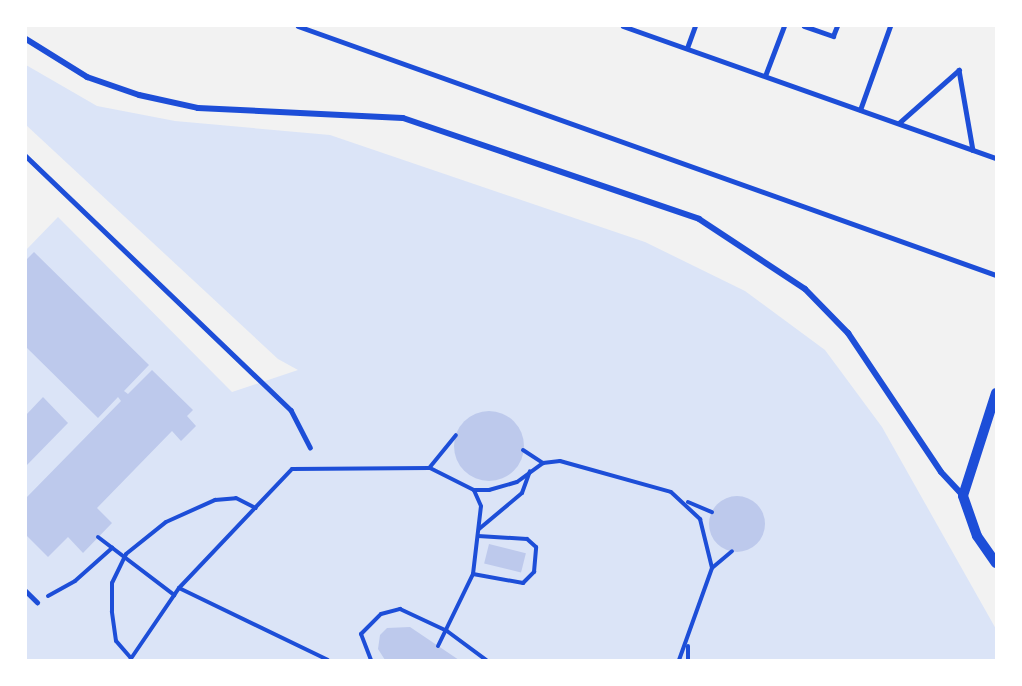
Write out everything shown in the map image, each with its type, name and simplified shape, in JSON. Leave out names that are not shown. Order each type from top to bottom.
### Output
[{"type":"street","points":[[26,39],[87,77],[139,96],[198,108],[404,118],[699,219],[805,289],[848,333],[941,472],[963,496],[976,536],[996,563]]},
{"type":"street","points":[[963,496],[996,393]]},
{"type":"lane","points":[[298,26],[996,275]]},
{"type":"lane","points":[[623,26],[996,158]]},
{"type":"lane","points":[[645,33],[647,26]]},
{"type":"lane","points":[[687,48],[695,26]]},
{"type":"lane","points":[[765,76],[784,26]]},
{"type":"lane","points":[[804,26],[833,36],[837,26]]},
{"type":"lane","points":[[860,110],[890,26]]},
{"type":"lane","points":[[899,123],[959,70],[973,150]]},
{"type":"lane","points":[[26,156],[291,410],[310,447]]},
{"type":"lane","points":[[26,591],[37,602]]},
{"type":"path","points":[[430,468],[456,435]]},
{"type":"path","points":[[523,450],[543,464]]},
{"type":"path","points":[[256,508],[236,498],[215,500],[166,522],[126,554],[112,582],[112,611],[116,641],[130,659],[178,588],[256,508],[292,469],[430,468],[474,490],[504,488],[530,470],[543,464],[560,461],[686,501],[712,512]]},
{"type":"path","points":[[479,530],[522,493],[530,470]]},
{"type":"path","points":[[438,646],[473,574],[481,506],[474,490]]},
{"type":"path","points":[[679,660],[688,646],[712,568],[707,534],[686,501]]},
{"type":"path","points":[[473,574],[524,583],[534,572],[536,547],[527,539],[478,536]]},
{"type":"path","points":[[99,537],[112,548],[126,554],[174,595]]},
{"type":"path","points":[[37,602],[75,581],[112,548]]},
{"type":"path","points":[[712,568],[732,551]]},
{"type":"path","points":[[178,588],[328,660]]},
{"type":"path","points":[[371,660],[361,634],[381,614],[400,609],[447,631],[486,660]]},
{"type":"path","points":[[688,646],[688,660]]},
{"type":"shaded area","points":[[26,65],[97,106],[175,121],[330,135],[645,242],[745,291],[825,350],[882,427],[996,629],[996,660],[26,660],[26,250],[58,217],[232,392],[298,370],[278,359],[26,125]]},
{"type":"building","points":[[34,252],[149,365],[124,391],[128,394],[152,370],[193,410],[187,416],[196,426],[181,441],[172,431],[97,508],[112,523],[83,553],[68,537],[48,557],[26,535],[26,498],[121,401],[118,397],[98,418],[26,347],[26,260]]},
{"type":"building","points":[[43,397],[68,423],[26,466],[26,415]]},
{"type":"building","points":[[489,411],[502,414],[514,421],[521,433],[524,446],[521,459],[514,471],[502,478],[489,481],[476,478],[464,471],[457,459],[454,446],[457,433],[464,421],[476,414]]},
{"type":"building","points":[[737,496],[748,498],[757,504],[763,513],[765,524],[763,535],[757,544],[748,550],[737,552],[726,550],[717,544],[711,535],[709,524],[711,513],[717,504],[726,498]]},
{"type":"building","points":[[489,544],[526,553],[521,573],[484,563]]},
{"type":"building","points":[[410,627],[459,660],[385,660],[378,649],[380,635],[387,628]]}]
